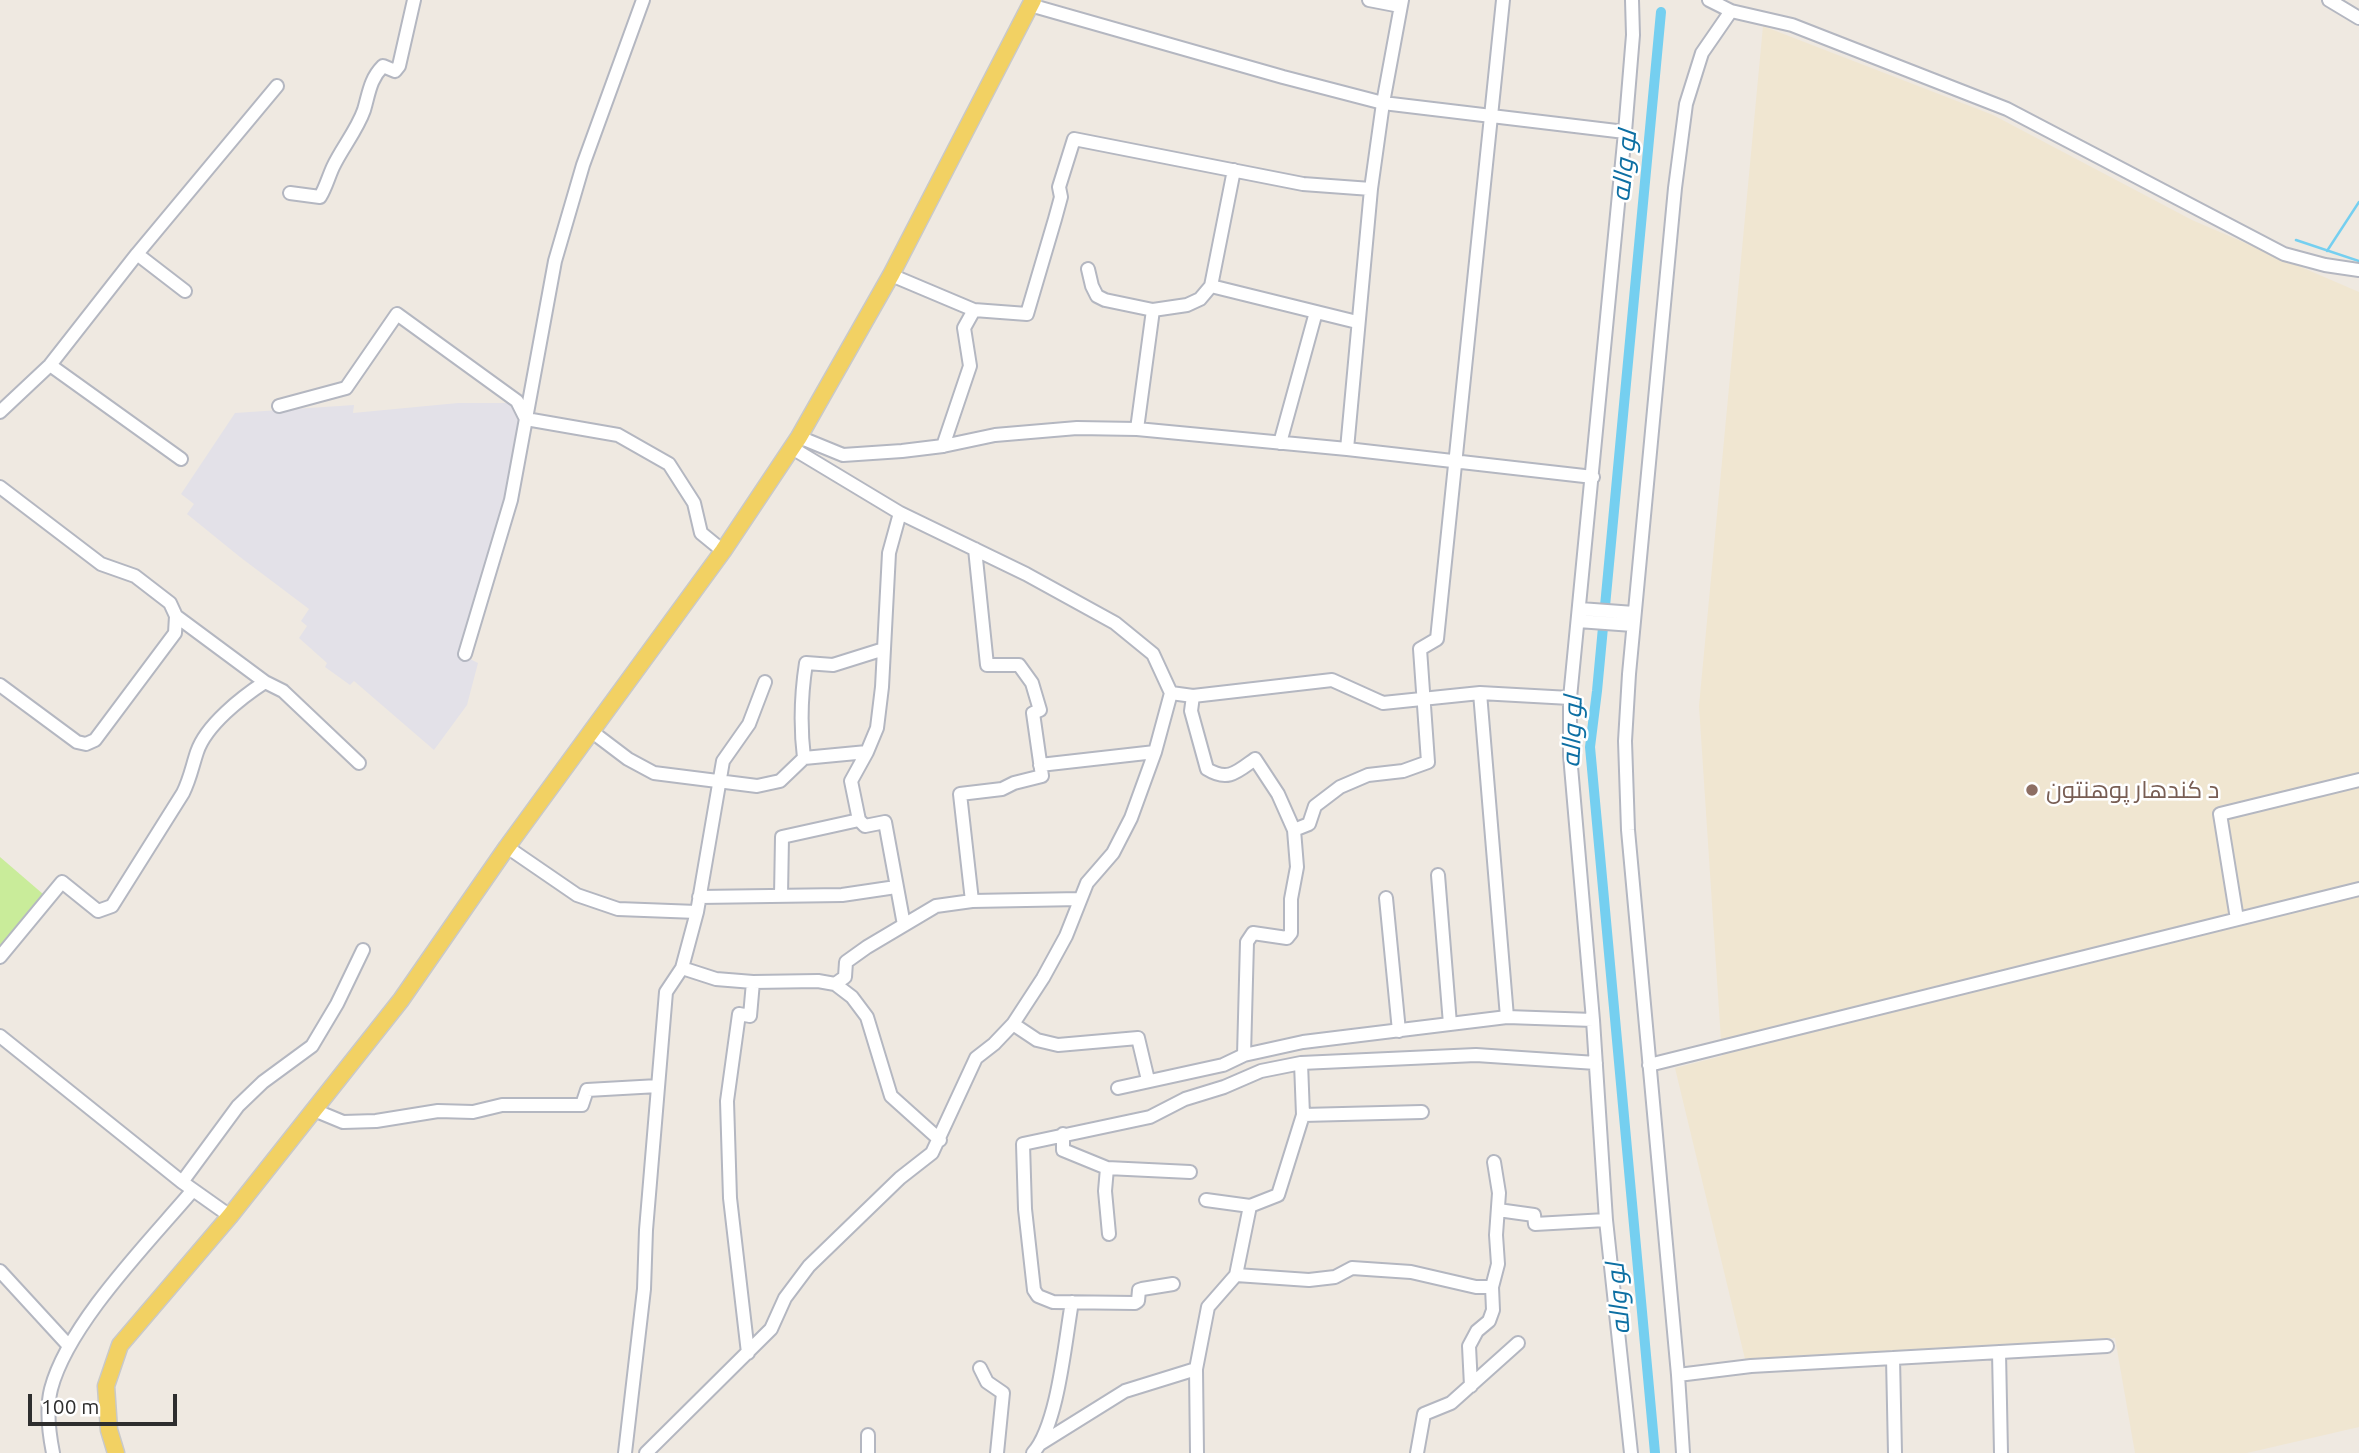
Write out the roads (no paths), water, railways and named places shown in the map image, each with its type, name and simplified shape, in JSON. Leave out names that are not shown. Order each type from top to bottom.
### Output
[{"type":"main road","points":[[116,1453],[109,1430],[106,1385],[120,1345],[230,1216],[401,1000],[507,847],[723,551],[795,443],[891,275],[1032,2]]},
{"type":"street","points":[[290,193],[320,197],[364,111],[368,90],[376,73],[383,66],[395,71],[399,66],[414,0]]},
{"type":"street","points":[[465,654],[511,500],[555,261],[583,165],[643,0]]},
{"type":"street","points":[[1347,449],[1371,189],[1401,3],[1369,0]]},
{"type":"street","points":[[1294,830],[1309,824],[1315,806],[1340,787],[1368,775],[1403,771],[1428,762],[1420,649],[1437,639],[1503,0]]},
{"type":"street","points":[[1631,1453],[1606,1220],[1593,1020],[1570,755],[1570,698],[1625,132],[1633,36],[1632,0]]},
{"type":"street","points":[[1709,0],[1731,11],[1792,25],[2007,109],[2284,254],[2325,265],[2359,270]]},
{"type":"street","points":[[2329,0],[2359,18]]},
{"type":"street","points":[[1032,2],[1283,77],[1383,103],[1625,132]]},
{"type":"street","points":[[1683,1453],[1628,830],[1625,741],[1675,188],[1686,104],[1702,53],[1731,11]]},
{"type":"street","points":[[0,412],[50,365],[137,254],[276,86]]},
{"type":"street","points":[[891,275],[974,310],[1027,314],[1061,197],[1059,187],[1074,139],[1303,184],[1371,189]]},
{"type":"street","points":[[1088,269],[1097,296],[1105,300],[1153,310],[1187,305],[1200,299],[1211,286],[1234,170]]},
{"type":"street","points":[[137,254],[185,291]]},
{"type":"street","points":[[1211,286],[1357,322]]},
{"type":"street","points":[[943,446],[970,366],[964,328],[974,310]]},
{"type":"street","points":[[1137,429],[1153,310]]},
{"type":"street","points":[[1280,443],[1316,312]]},
{"type":"street","points":[[279,406],[346,388],[397,314],[517,401],[526,419]]},
{"type":"street","points":[[50,365],[181,459]]},
{"type":"street","points":[[526,419],[618,435],[669,464],[694,503],[701,533],[723,551]]},
{"type":"street","points":[[795,443],[844,455],[943,446],[995,435],[1077,428],[1137,429],[1593,477]]},
{"type":"street","points":[[646,1453],[771,1329],[785,1298],[809,1266],[900,1178],[932,1153],[976,1058],[1013,1024],[1066,936],[1087,883],[1113,853],[1131,818],[1155,752],[1171,693],[1153,654],[1115,623],[1026,574],[900,513],[795,443]]},
{"type":"street","points":[[0,487],[101,564],[135,576],[170,603],[176,616],[175,633],[95,740],[86,744],[77,742],[0,685]]},
{"type":"street","points":[[900,513],[889,553],[882,687],[877,728],[852,781],[859,820],[865,826],[886,822],[904,925]]},
{"type":"street","points":[[972,901],[960,794],[1002,789],[1042,776],[1034,713],[1040,710],[1032,683],[1019,666],[987,665],[975,549]]},
{"type":"street","points":[[1579,615],[1634,619]]},
{"type":"street","points":[[176,616],[265,682],[283,691],[359,763]]},
{"type":"street","points":[[804,758],[800,728],[806,663],[833,666],[884,649]]},
{"type":"street","points":[[1171,693],[1192,696],[1332,680],[1383,703],[1480,693],[1570,698]]},
{"type":"street","points":[[0,957],[62,882],[98,911],[112,906],[183,793],[192,776],[198,750],[211,730],[230,709],[265,682]]},
{"type":"street","points":[[625,1453],[644,1289],[646,1230],[666,992],[682,968],[697,912],[723,761],[750,724],[765,682]]},
{"type":"street","points":[[1480,693],[1507,1017]]},
{"type":"street","points":[[1192,696],[1191,712],[1207,769],[1218,776],[1234,774],[1255,759],[1278,794],[1294,830],[1297,867],[1291,899],[1291,933],[1287,937],[1254,933],[1247,942],[1244,1055]]},
{"type":"street","points":[[591,731],[628,759],[654,773],[757,786],[780,780],[804,758],[867,752]]},
{"type":"street","points":[[1040,765],[1155,752]]},
{"type":"street","points":[[2237,919],[2220,814],[2359,780]]},
{"type":"street","points":[[781,896],[782,837],[859,820]]},
{"type":"street","points":[[507,847],[578,895],[618,909],[697,912]]},
{"type":"street","points":[[1438,875],[1450,1024]]},
{"type":"street","points":[[699,897],[842,895],[897,887]]},
{"type":"street","points":[[1649,1065],[2359,889]]},
{"type":"street","points":[[1386,898],[1399,1031]]},
{"type":"street","points":[[840,981],[846,962],[936,906],[972,901],[1080,899]]},
{"type":"street","points":[[53,1453],[48,1431],[50,1391],[69,1346],[187,1186],[238,1106],[263,1082],[312,1046],[337,1004],[363,950]]},
{"type":"street","points":[[682,968],[716,979],[753,982],[840,981]]},
{"type":"street","points":[[840,981],[867,1017],[891,1096],[940,1140]]},
{"type":"street","points":[[748,1353],[730,1198],[727,1101],[739,1014],[750,1016],[753,982]]},
{"type":"street","points":[[1118,1088],[1223,1065],[1244,1055],[1303,1042],[1507,1017],[1593,1020]]},
{"type":"street","points":[[1013,1024],[1037,1040],[1058,1045],[1138,1038],[1148,1080]]},
{"type":"street","points":[[0,1036],[187,1186],[230,1216]]},
{"type":"street","points":[[1173,1284],[1139,1290],[1138,1301],[1135,1303],[1054,1302],[1036,1294],[1024,1209],[1023,1143],[1150,1117],[1185,1099],[1224,1087],[1261,1071],[1301,1063],[1476,1055],[1596,1063]]},
{"type":"street","points":[[1206,1200],[1250,1206],[1278,1195],[1303,1115],[1301,1063]]},
{"type":"street","points":[[314,1110],[343,1122],[376,1121],[438,1111],[473,1112],[502,1105],[582,1105],[587,1090],[658,1086]]},
{"type":"street","points":[[1303,1115],[1422,1112]]},
{"type":"street","points":[[1063,1134],[1063,1150],[1107,1168],[1190,1172]]},
{"type":"street","points":[[1471,1386],[1469,1346],[1476,1331],[1489,1321],[1493,1310],[1492,1287],[1498,1264],[1496,1235],[1499,1193],[1494,1162]]},
{"type":"street","points":[[1107,1168],[1105,1191],[1108,1234]]},
{"type":"street","points":[[1197,1453],[1196,1369],[1208,1307],[1236,1275],[1250,1206]]},
{"type":"street","points":[[1498,1210],[1534,1215],[1535,1224],[1606,1220]]},
{"type":"street","points":[[1236,1275],[1309,1280],[1335,1277],[1352,1268],[1411,1272],[1476,1287],[1492,1287]]},
{"type":"street","points":[[0,1271],[69,1346]]},
{"type":"street","points":[[1036,1449],[1052,1414],[1072,1302]]},
{"type":"street","points":[[1417,1453],[1424,1414],[1451,1404],[1518,1343]]},
{"type":"street","points":[[1678,1375],[1751,1366],[2107,1346]]},
{"type":"street","points":[[1999,1352],[2001,1453]]},
{"type":"street","points":[[1893,1358],[1895,1453]]},
{"type":"street","points":[[979,1368],[988,1382],[1003,1393],[997,1453]]},
{"type":"street","points":[[1036,1449],[1125,1391],[1196,1369]]},
{"type":"street","points":[[868,1436],[869,1453]]},
{"type":"waterway","name":"لو واله","points":[[1655,1453],[1590,747],[1661,12]]},
{"type":"waterway","points":[[2327,251],[2359,202]]},
{"type":"waterway","points":[[2296,240],[2359,261]]},
{"type":"place","name":"د کندهار پوهنتون","points":[[2032,790]]}]
